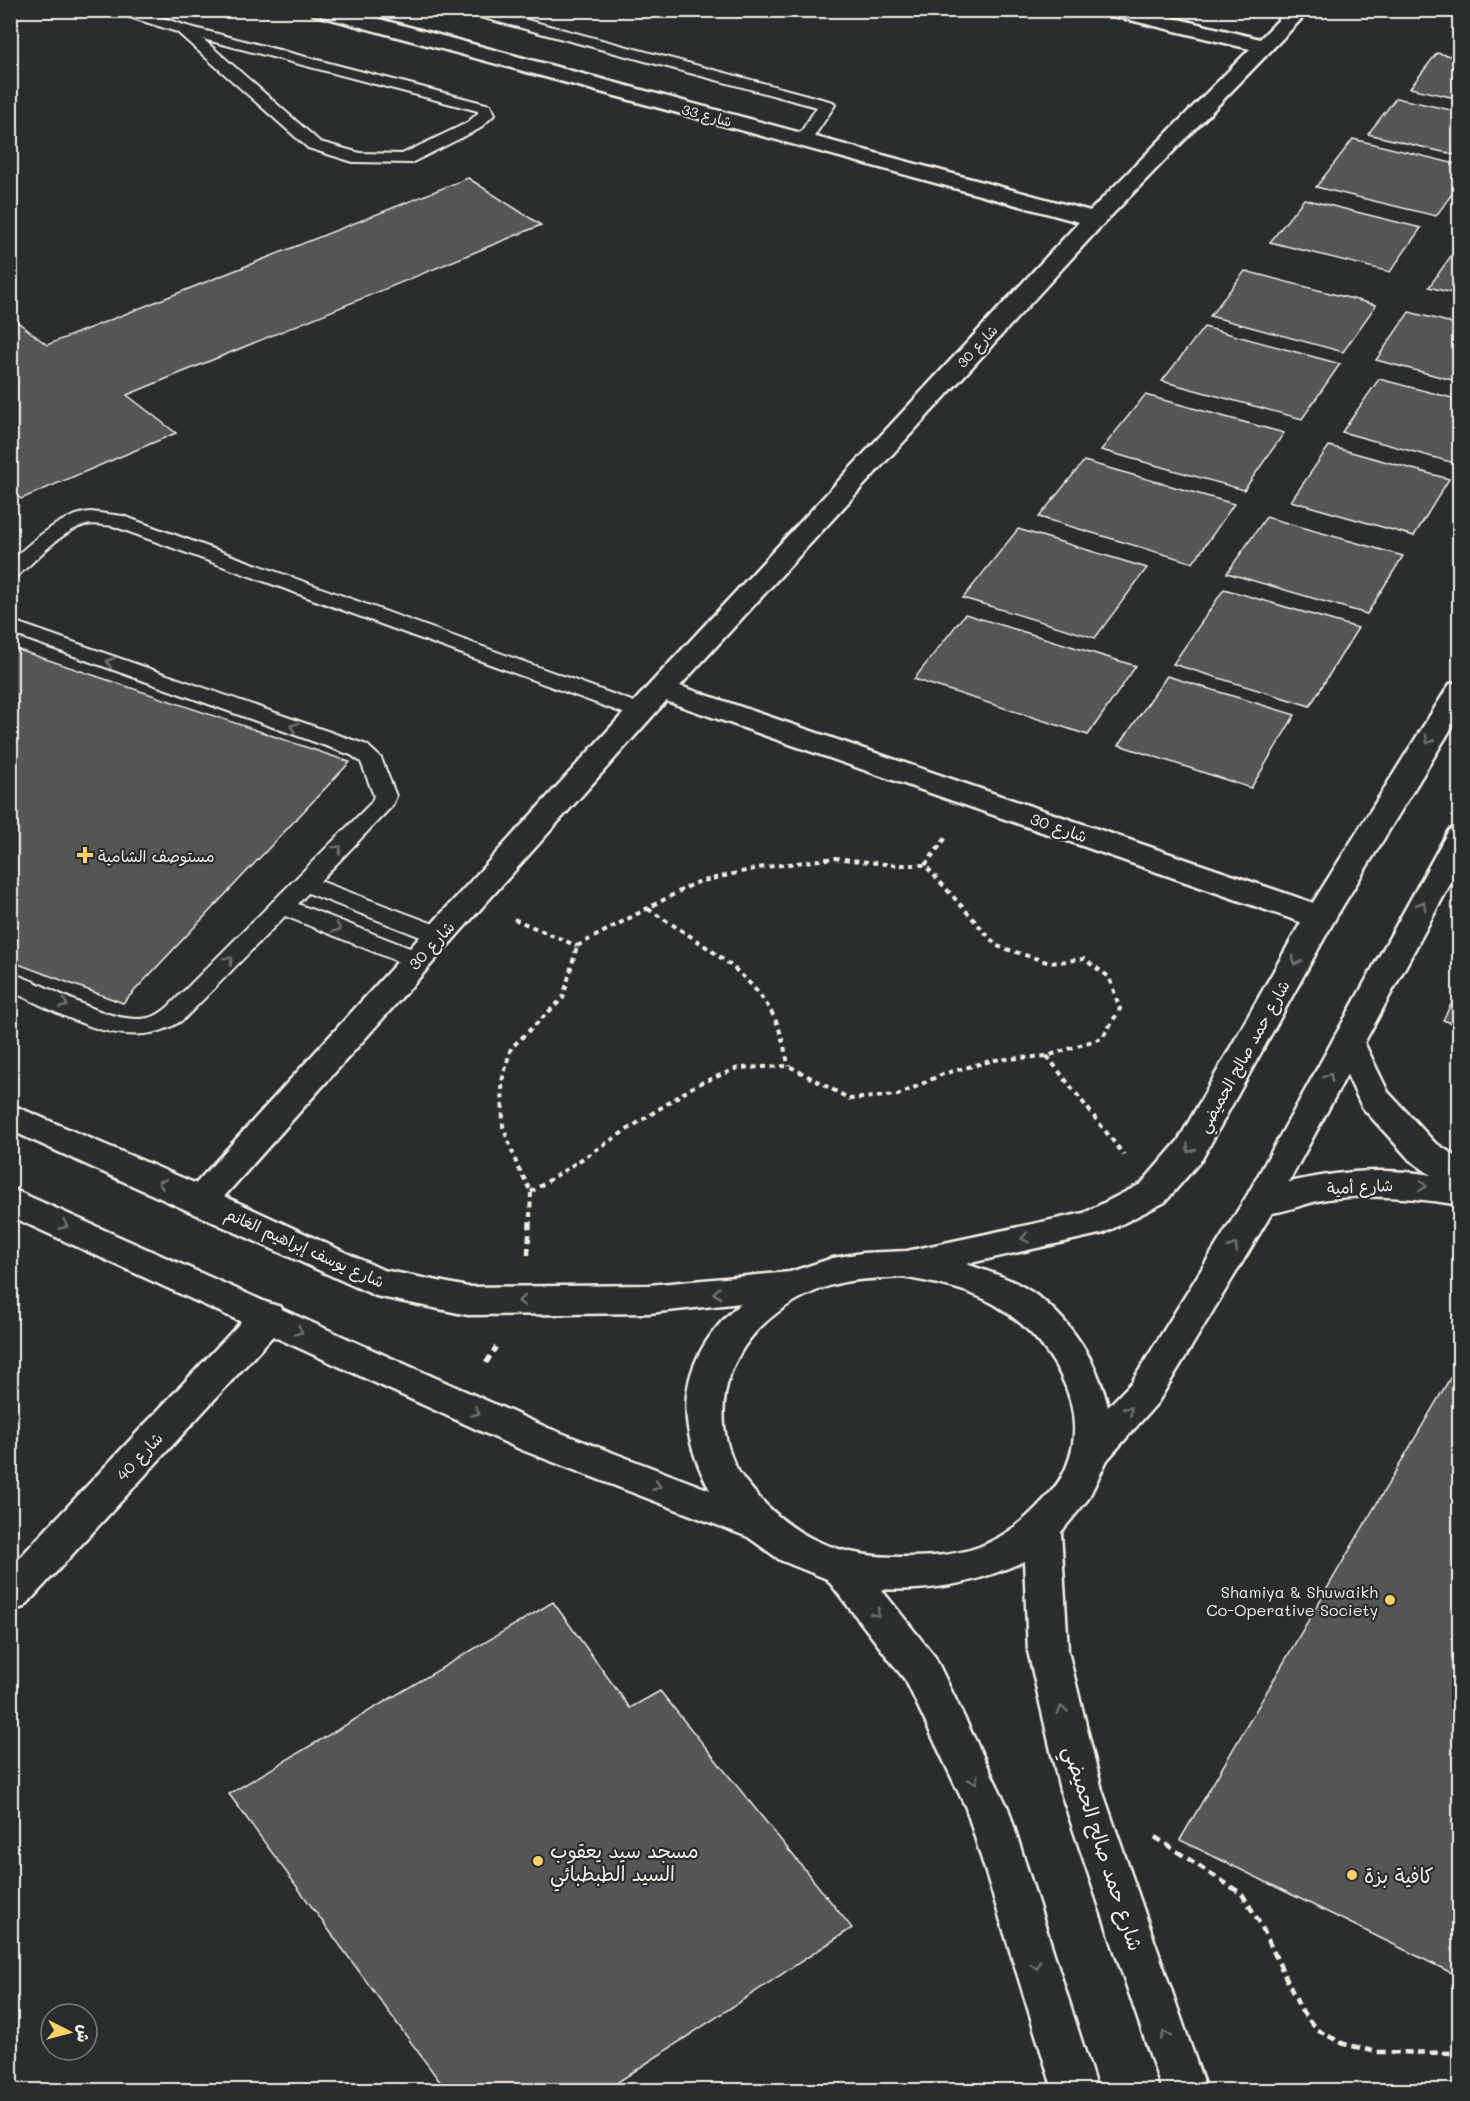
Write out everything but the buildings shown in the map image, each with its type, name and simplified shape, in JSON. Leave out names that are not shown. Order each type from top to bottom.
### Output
[{"type":"street","name":"شارع 33","points":[[320,10],[1095,219]]},
{"type":"street","points":[[1112,10],[1264,46]]},
{"type":"street","name":"شارع 30","points":[[201,1200],[661,689],[1095,219],[1300,10]]},
{"type":"street","name":"شارع 30","points":[[661,689],[1320,917]]},
{"type":"street","name":"شارع حمد صالح الحميضي","points":[[903,1264],[1092,1224],[1153,1193],[1190,1150],[1320,917],[1460,690]]},
{"type":"street","points":[[10,1201],[535,1439],[759,1525],[796,1550],[840,1567],[894,1576],[950,1572],[1000,1556],[1042,1529],[1072,1494],[1089,1454],[1144,1392],[1262,1202],[1460,837]]},
{"type":"street","points":[[1348,1042],[1374,1098],[1422,1151],[1460,1177]]},
{"type":"street","name":"شارع يوسف إبراهيم الغانم","points":[[10,1116],[201,1200],[376,1282],[468,1301],[649,1299],[796,1284]]},
{"type":"street","name":"شارع أمية","points":[[1262,1202],[1333,1185],[1410,1184],[1460,1192]]},
{"type":"street","points":[[759,1525],[724,1484],[706,1439],[704,1392],[722,1349],[753,1312],[796,1284],[847,1268],[903,1264],[957,1274],[1006,1294],[1047,1325],[1077,1364],[1092,1408],[1089,1454]]},
{"type":"street","name":"شارع 40","points":[[10,1595],[268,1317]]},
{"type":"street","name":"شارع حمد صالح الحميضي","points":[[1042,1529],[1048,1651],[1081,1790],[1184,2091]]},
{"type":"street","points":[[840,1567],[921,1668],[987,1808],[1075,2091]]},
{"type":"lane","points":[[122,10],[182,29],[484,108],[487,114],[473,126],[405,159],[359,158],[314,146],[182,29]]},
{"type":"lane","points":[[470,10],[827,105],[803,141]]},
{"type":"lane","points":[[10,572],[66,527],[82,519],[116,520],[641,712]]},
{"type":"lane","points":[[10,626],[366,753],[385,796],[381,806],[176,1013],[162,1023],[144,1027],[114,1026],[10,981]]},
{"type":"lane","points":[[305,883],[439,935]]},
{"type":"lane","points":[[282,906],[417,960]]},
{"type":"path","points":[[835,858],[893,865],[925,865],[996,946],[1050,963],[1084,959],[1109,977],[1120,1010],[1102,1038],[1047,1056],[994,1060],[944,1074],[898,1095],[850,1099],[789,1066],[738,1068],[696,1085],[531,1192],[517,1165],[503,1126],[502,1081],[512,1048],[563,998],[577,946],[648,909],[695,883],[758,868],[835,858]]},
{"type":"path","points":[[471,901],[577,946]]},
{"type":"path","points":[[648,909],[751,984],[774,1016],[789,1066]]},
{"type":"path","points":[[1147,1832],[1242,1894],[1260,1923],[1301,2010],[1317,2030],[1344,2044],[1377,2052],[1460,2053]]},
{"type":"place","name":"مستوصف الشامية","points":[[85,855]]},
{"type":"place","name":"Shamiya & Shuwaikh Co-Operative Society","points":[[1390,1600]]},
{"type":"place","name":"مسجد سيد يعقوب السيد الطبطبائي","points":[[538,1861]]},
{"type":"place","name":"كافية بزة","points":[[1352,1875]]}]
